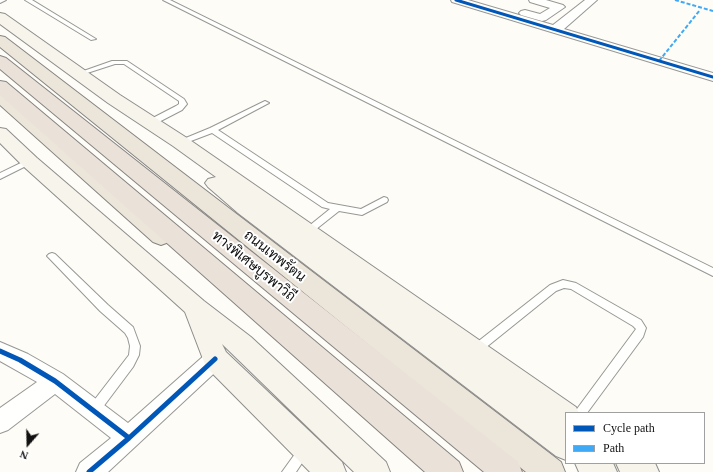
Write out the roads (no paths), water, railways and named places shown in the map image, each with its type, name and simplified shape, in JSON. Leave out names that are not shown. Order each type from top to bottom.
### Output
[{"type":"highway","name":"ถนนเทพรัตน","points":[[0,40],[550,472]]},
{"type":"highway","name":"ทางพิเศษบูรพาวิถี","points":[[0,61],[507,472]]},
{"type":"highway","name":"ทางพิเศษบูรพาวิถี","points":[[0,86],[448,472]]},
{"type":"highway","points":[[0,96],[428,472]]},
{"type":"main road","points":[[0,17],[114,100],[180,142],[565,415]]},
{"type":"main road","points":[[114,100],[245,208],[565,445]]},
{"type":"main road","points":[[0,133],[30,162],[195,307],[242,345],[375,472]]},
{"type":"main road","points":[[195,307],[214,359],[331,472]]},
{"type":"main road","points":[[591,464],[602,472]]},
{"type":"main road","points":[[633,464],[644,472]]},
{"type":"street","points":[[456,0],[487,3],[542,18],[559,8],[534,0]]},
{"type":"street","points":[[555,30],[592,0]]},
{"type":"street","points":[[487,3],[555,30],[713,76]]},
{"type":"street","points":[[0,351],[20,360],[55,381],[129,438]]},
{"type":"street","points":[[90,472],[214,359]]},
{"type":"street","points":[[0,422],[55,381]]},
{"type":"lane","points":[[28,0],[93,39]]},
{"type":"lane","points":[[166,0],[713,272]]},
{"type":"lane","points":[[78,74],[114,62],[125,62],[182,100],[183,104],[179,108],[150,123]]},
{"type":"lane","points":[[180,142],[213,130],[265,103]]},
{"type":"lane","points":[[213,130],[325,205],[362,212],[384,200]]},
{"type":"lane","points":[[0,176],[30,162]]},
{"type":"lane","points":[[307,232],[337,208]]},
{"type":"lane","points":[[52,256],[104,308],[129,330],[133,338],[135,346],[134,355],[129,364],[93,411]]},
{"type":"lane","points":[[474,351],[553,288],[563,284],[573,286],[638,323],[641,328],[639,334],[581,412]]},
{"type":"lane","points":[[288,472],[307,448]]}]
